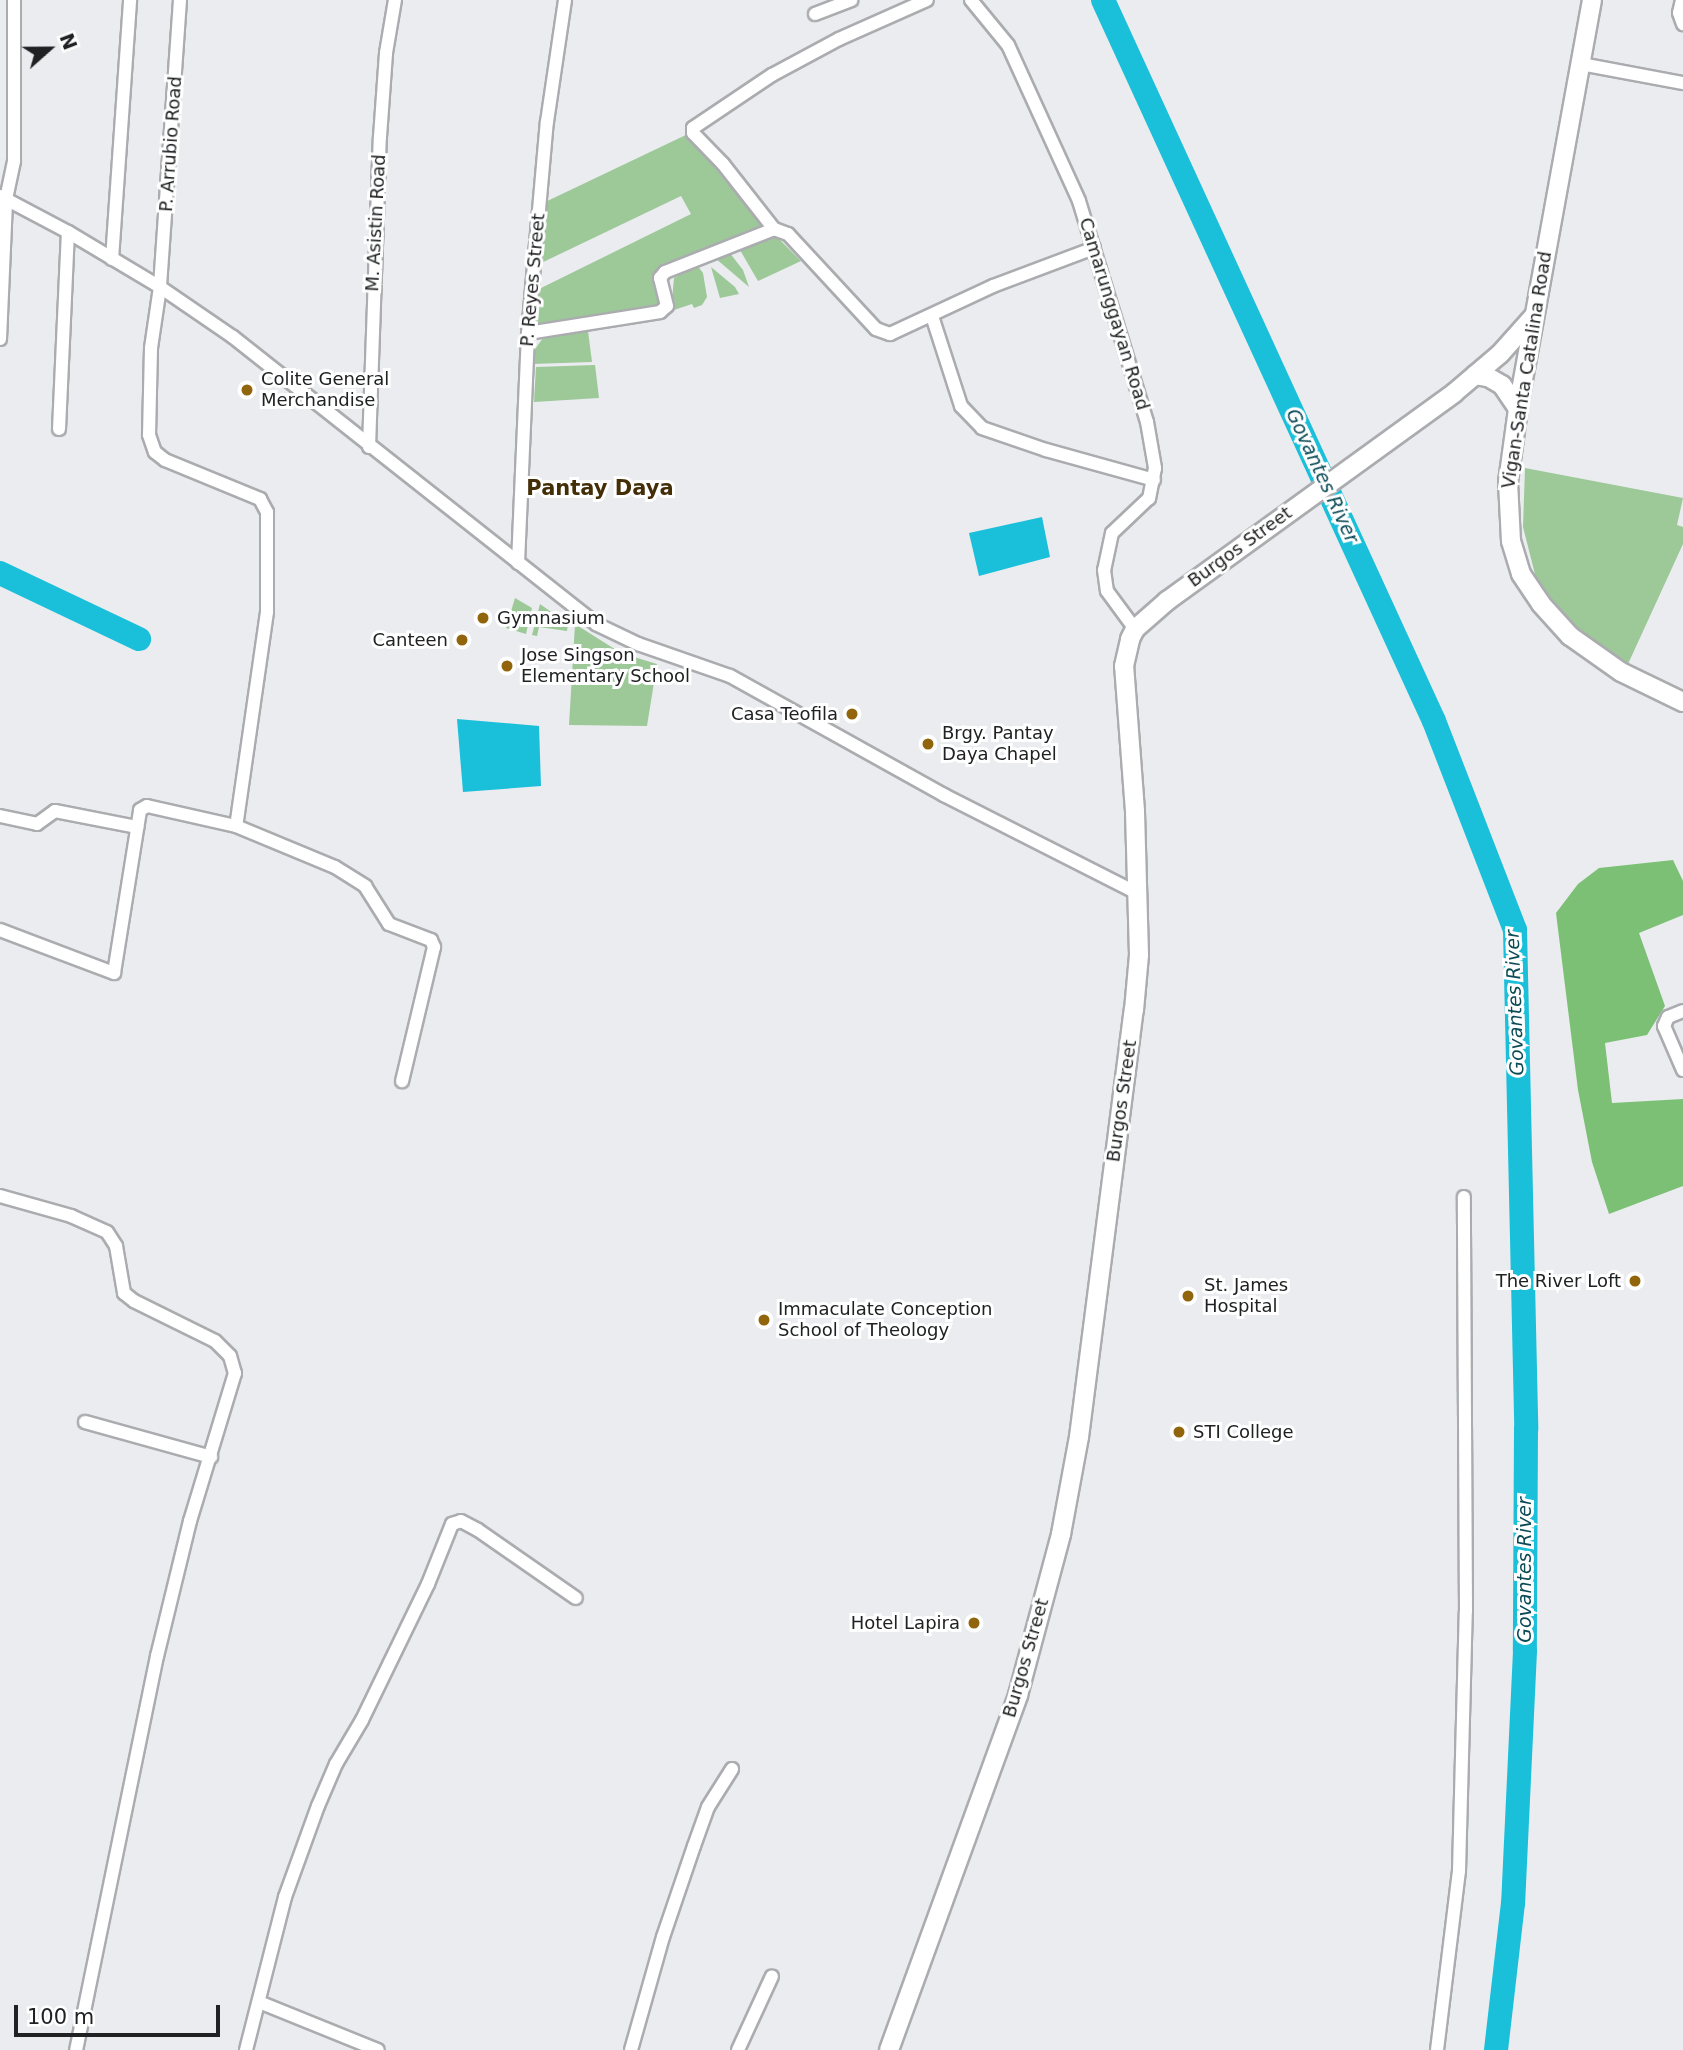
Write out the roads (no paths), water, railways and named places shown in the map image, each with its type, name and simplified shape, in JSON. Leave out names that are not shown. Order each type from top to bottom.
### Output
[{"type":"main road","name":"Vigan-Santa Catalina Road","points":[[1592,0],[1518,409],[1508,482],[1511,541],[1521,573],[1541,604],[1570,636],[1620,671],[1683,702]]},
{"type":"main road","name":"Burgos Street","points":[[889,2050],[1018,1695],[1061,1534],[1086,1392],[1135,1010],[1139,894],[1124,666],[1135,629],[1167,601],[1475,375],[1500,354],[1533,317]]},
{"type":"main road","points":[[1475,375],[1488,377],[1502,385],[1518,409]]},
{"type":"street","points":[[0,339],[3,198],[15,161],[13,0]]},
{"type":"street","points":[[113,259],[130,0]]},
{"type":"street","name":"P. Arrubio Road","points":[[180,0],[160,287],[150,365],[151,444],[165,460],[260,499],[267,512],[267,612],[236,826]]},
{"type":"street","name":"M. Asistin Road","points":[[369,447],[380,137],[386,53],[395,0]]},
{"type":"street","name":"P. Reyes Street","points":[[519,562],[528,333],[547,122],[565,0]]},
{"type":"street","points":[[814,14],[851,0]]},
{"type":"street","points":[[927,0],[839,39],[772,75],[694,126],[693,133],[723,164],[774,229],[788,234],[881,332],[895,334],[993,286],[1094,248]]},
{"type":"street","name":"Camarunggayan Road","points":[[971,0],[1007,45],[1021,70],[1079,201],[1150,433],[1154,481]]},
{"type":"street","points":[[1682,0],[1679,13],[1683,24]]},
{"type":"street","points":[[1581,64],[1683,83]]},
{"type":"street","points":[[3,198],[68,232],[160,287],[233,337],[596,624],[615,635],[730,676],[932,789],[1139,894]]},
{"type":"street","points":[[528,333],[660,312],[667,306],[660,278],[665,272],[774,229]]},
{"type":"street","points":[[59,429],[68,232]]},
{"type":"street","points":[[932,316],[961,405],[982,428],[1033,446],[1154,481],[1143,506],[1112,533],[1105,556],[1103,579],[1107,592],[1135,629]]},
{"type":"street","points":[[0,930],[114,973],[140,810],[147,806],[236,826],[335,867],[365,886],[389,924],[430,940],[434,947],[402,1082]]},
{"type":"street","points":[[0,816],[37,824],[55,811],[137,827]]},
{"type":"street","points":[[1683,1011],[1668,1017],[1664,1026],[1683,1070]]},
{"type":"street","points":[[0,1196],[71,1216],[107,1232],[116,1246],[124,1293],[134,1301],[215,1341],[226,1350],[233,1364],[233,1385],[190,1521],[157,1656],[76,2050]]},
{"type":"street","points":[[1437,2050],[1459,1871],[1466,1611],[1464,1197]]},
{"type":"street","points":[[85,1422],[211,1457]]},
{"type":"street","points":[[246,2050],[285,1897],[318,1806],[336,1764],[362,1720],[428,1584],[452,1524],[461,1521],[478,1530],[576,1598]]},
{"type":"street","points":[[631,2050],[663,1937],[708,1807],[732,1769]]},
{"type":"street","points":[[738,2050],[772,1976]]},
{"type":"street","points":[[259,2002],[378,2050]]},
{"type":"water","points":[[1042,517],[1050,557],[979,576],[969,533]]},
{"type":"water","points":[[457,719],[539,726],[541,786],[463,792]]},
{"type":"waterway","name":"Govantes River","points":[[1103,0],[1434,721],[1515,930],[1526,1429],[1525,1651],[1513,1903],[1496,2050]]},
{"type":"waterway","points":[[0,573],[139,639]]},
{"type":"place","name":"Colite General Merchandise","points":[[247,390]]},
{"type":"place","name":"Gymnasium","points":[[483,618]]},
{"type":"place","name":"Canteen","points":[[462,640]]},
{"type":"place","name":"Jose Singson Elementary School","points":[[507,666]]},
{"type":"place","name":"Casa Teofila","points":[[852,714]]},
{"type":"place","name":"Brgy. Pantay Daya Chapel","points":[[928,744]]},
{"type":"place","name":"The River Loft","points":[[1635,1281]]},
{"type":"place","name":"St. James Hospital","points":[[1188,1296]]},
{"type":"place","name":"Immaculate Conception School of Theology","points":[[764,1320]]},
{"type":"place","name":"STI College","points":[[1179,1432]]},
{"type":"place","name":"Hotel Lapira","points":[[974,1623]]},
{"type":"district","name":"Pantay Daya","points":[[600,488]]}]
